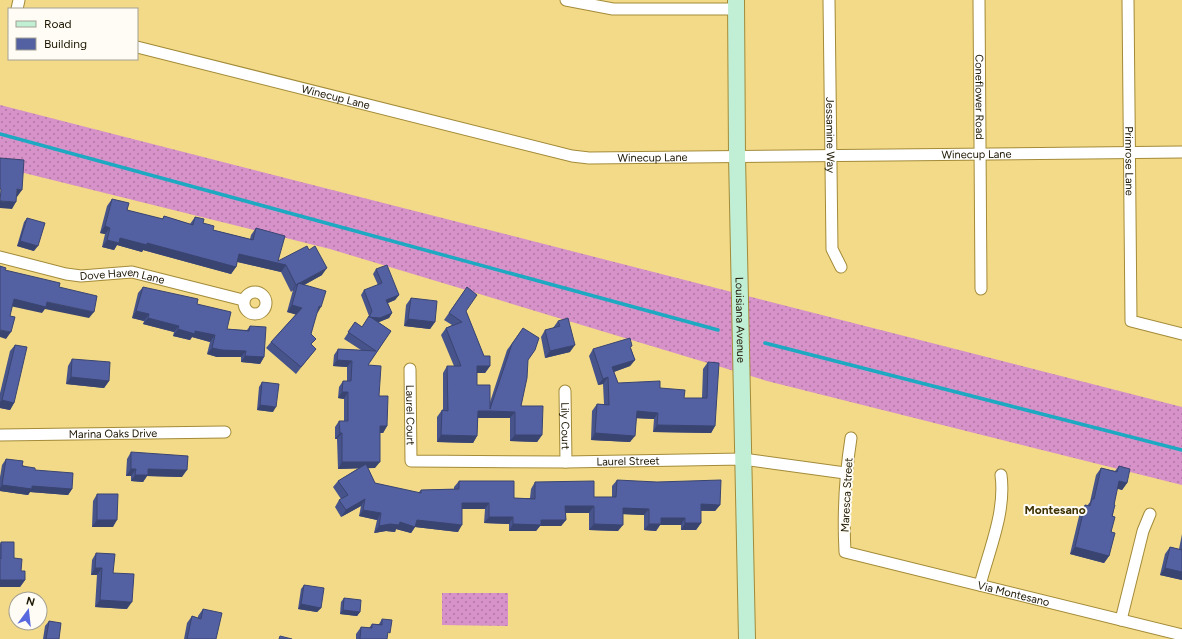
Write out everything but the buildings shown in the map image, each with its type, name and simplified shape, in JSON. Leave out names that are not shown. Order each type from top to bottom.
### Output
[{"type":"street","points":[[566,0],[613,9],[736,4]]},
{"type":"street","name":"Jessamine Way","points":[[829,0],[832,249],[841,267]]},
{"type":"street","name":"Coneflower Road","points":[[978,0],[981,289]]},
{"type":"street","name":"Primrose Lane","points":[[1128,0],[1131,321],[1182,334]]},
{"type":"street","name":"Louisiana Avenue","points":[[736,4],[737,156],[747,639]]},
{"type":"street","name":"Winecup Lane","points":[[138,48],[572,156],[589,158],[1182,152]]},
{"type":"street","name":"Dove Haven Lane","points":[[0,257],[66,274],[81,276],[132,272],[244,300]]},
{"type":"street","name":"Laurel Court","points":[[410,369],[411,461]]},
{"type":"street","name":"Lily Court","points":[[565,391],[566,462]]},
{"type":"street","name":"Marina Oaks Drive","points":[[0,435],[225,432]]},
{"type":"street","name":"Maresca Street","points":[[846,552],[844,526],[845,473],[851,438]]},
{"type":"street","name":"Laurel Street","points":[[411,461],[566,462],[743,459],[845,473]]},
{"type":"street","points":[[980,585],[1001,507],[1003,488],[1001,475]]},
{"type":"street","points":[[1121,620],[1143,531],[1150,514]]},
{"type":"street","name":"Via Montesano","points":[[846,552],[1182,635]]},
{"type":"shaded area","points":[[0,105],[1182,407],[1182,485],[767,381],[330,249],[0,167]]},
{"type":"shaded area","points":[[442,593],[508,593],[508,626],[442,625]]},
{"type":"waterway","points":[[0,134],[718,330]]},
{"type":"waterway","points":[[765,343],[1182,450]]},
{"type":"district","name":"Montesano","points":[[1055,510]]}]
